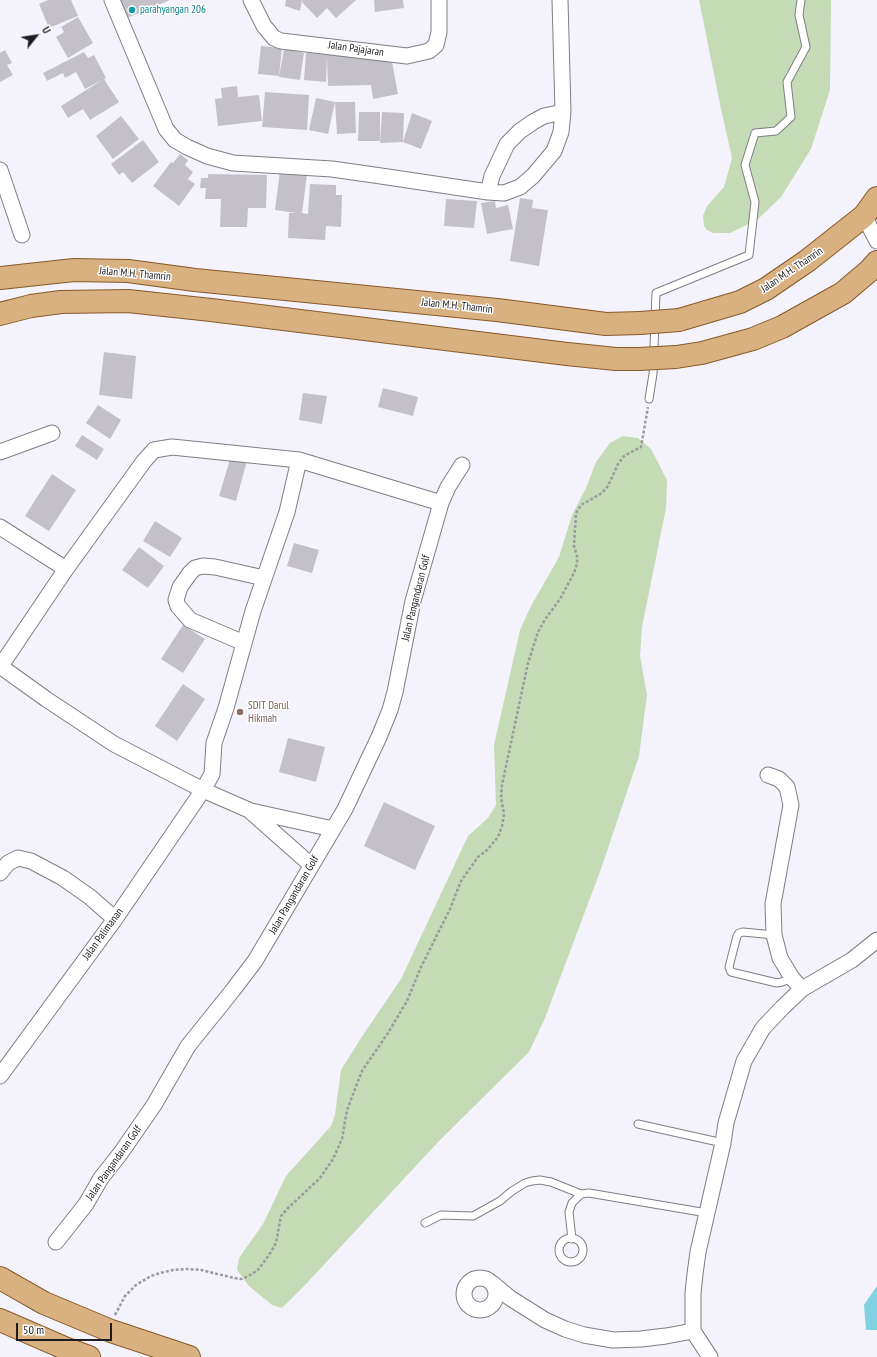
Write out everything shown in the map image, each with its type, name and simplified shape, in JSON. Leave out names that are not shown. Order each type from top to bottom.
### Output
[{"type":"main road","name":"Jalan M.H. Thamrin","points":[[0,278],[74,270],[128,271],[195,280],[497,310],[606,324],[679,320],[740,302],[766,289],[813,256],[864,216],[877,198]]},
{"type":"main road","points":[[0,314],[31,306],[61,302],[128,301],[567,354],[616,359],[676,357],[702,353],[752,339],[782,327],[843,293],[869,271],[877,262]]},
{"type":"main road","points":[[0,1278],[44,1303],[111,1332],[189,1357]]},
{"type":"main road","points":[[0,1320],[67,1350],[89,1357]]},
{"type":"street","points":[[112,0],[166,130],[175,140],[187,148],[207,156],[232,163],[332,169],[488,192],[504,193],[520,187],[533,176],[554,152],[561,132],[563,112],[560,0]]},
{"type":"street","name":"Jalan Pajajaran","points":[[251,0],[264,26],[274,38],[281,41],[407,56],[430,51],[436,45],[439,32],[439,0]]},
{"type":"street","points":[[488,192],[492,176],[507,144],[520,131],[544,116],[563,112]]},
{"type":"street","points":[[0,170],[22,234]]},
{"type":"street","points":[[864,216],[877,241]]},
{"type":"street","points":[[0,452],[52,433]]},
{"type":"street","points":[[333,829],[251,811],[203,790],[114,744],[46,699],[0,666],[66,568],[144,461],[154,450],[172,448],[299,460],[441,503]]},
{"type":"street","name":"Jalan Palimanan","points":[[0,1076],[115,919],[203,790],[212,774],[214,743],[226,708],[264,578],[287,512],[299,460]]},
{"type":"street","name":"Jalan Pangandaran Golf","points":[[56,1242],[86,1204],[101,1178],[120,1154],[154,1105],[188,1046],[255,961],[355,789],[390,710],[413,601],[441,503],[448,487],[462,465]]},
{"type":"street","points":[[0,527],[66,568]]},
{"type":"street","points":[[244,643],[190,620],[178,606],[176,600],[180,587],[190,572],[195,568],[203,566],[215,567],[264,578]]},
{"type":"street","points":[[768,775],[779,780],[787,787],[791,805],[773,904],[774,935],[780,958],[797,984]]},
{"type":"street","points":[[251,811],[311,865]]},
{"type":"street","points":[[0,872],[8,863],[18,858],[31,861],[63,878],[90,897],[115,919]]},
{"type":"street","points":[[710,1357],[693,1331],[693,1293],[698,1252],[723,1143],[726,1123],[744,1061],[763,1028],[782,1008],[797,984],[852,960],[877,940]]},
{"type":"street","points":[[492,1283],[510,1298],[545,1320],[565,1329],[584,1335],[613,1340],[641,1339],[693,1331]]},
{"type":"lane","points":[[649,399],[653,374],[656,293],[749,255],[755,202],[745,165],[755,133],[776,131],[791,118],[787,82],[806,47],[799,15],[801,0]]},
{"type":"lane","points":[[774,935],[743,932],[739,933],[729,967],[731,972],[734,974],[777,983],[782,982],[797,984]]},
{"type":"lane","points":[[638,1124],[723,1143]]},
{"type":"lane","points":[[425,1223],[441,1215],[473,1216],[500,1201],[525,1183],[532,1181],[540,1180],[551,1182],[581,1194]]},
{"type":"lane","points":[[572,1238],[569,1212],[572,1203],[577,1196],[581,1194],[589,1193],[707,1213]]},
{"type":"path","points":[[111,1332],[114,1316],[125,1296],[136,1285],[151,1276],[173,1270],[187,1269],[201,1270],[242,1279],[258,1270],[276,1243],[281,1216],[320,1178],[333,1159],[342,1139],[347,1110],[362,1071],[388,1033],[407,1001],[421,967],[450,909],[460,881],[478,858],[498,837],[504,814],[501,798],[502,785],[528,663],[538,632],[560,599],[574,573],[577,564],[574,541],[576,513],[581,505],[602,493],[613,477],[618,464],[624,456],[641,447],[649,399]]},
{"type":"green space","points":[[699,0],[831,0],[830,90],[811,149],[781,197],[757,220],[730,233],[713,233],[707,230],[704,226],[703,216],[707,206],[724,187],[732,158]]},
{"type":"green space","points":[[623,436],[638,438],[651,449],[667,480],[666,508],[642,627],[640,656],[647,695],[639,756],[601,869],[545,1018],[529,1052],[440,1140],[282,1308],[272,1305],[249,1286],[237,1270],[239,1258],[263,1224],[286,1176],[331,1126],[335,1115],[341,1070],[401,979],[468,836],[488,818],[496,805],[494,745],[520,630],[531,606],[559,557],[572,515],[586,488],[596,462],[610,443]]},
{"type":"water","points":[[877,1286],[877,1330],[866,1330],[864,1305]]},
{"type":"building","points":[[48,0],[71,0],[78,16],[49,28],[39,4]]},
{"type":"building","name":"parahyangan 206","points":[[113,0],[170,0],[122,20]]},
{"type":"building","points":[[286,0],[302,0],[300,11],[285,6]]},
{"type":"building","points":[[356,0],[336,18],[327,8],[317,18],[301,1]]},
{"type":"building","points":[[374,0],[403,0],[404,8],[375,12]]},
{"type":"building","points":[[78,17],[93,43],[68,58],[56,37],[64,32],[61,27]]},
{"type":"building","points":[[261,46],[282,48],[279,76],[258,74]]},
{"type":"building","points":[[284,49],[304,53],[300,80],[279,77]]},
{"type":"building","points":[[5,50],[12,63],[7,65],[13,75],[0,82],[0,53]]},
{"type":"building","points":[[84,52],[88,58],[94,55],[106,78],[104,79],[119,102],[90,120],[83,109],[68,118],[61,106],[102,80],[85,89],[76,72],[65,78],[63,73],[47,81],[43,73]]},
{"type":"building","points":[[306,53],[391,56],[398,94],[373,99],[371,85],[328,86],[327,57],[326,82],[304,80]]},
{"type":"building","points":[[237,86],[238,97],[259,95],[262,121],[218,126],[215,99],[222,98],[221,88]]},
{"type":"building","points":[[265,92],[309,95],[307,130],[262,127]]},
{"type":"building","points":[[316,98],[335,102],[328,134],[309,130]]},
{"type":"building","points":[[335,102],[355,102],[356,133],[337,134]]},
{"type":"building","points":[[359,112],[380,112],[380,141],[358,141]]},
{"type":"building","points":[[382,112],[404,113],[403,142],[380,143]]},
{"type":"building","points":[[412,113],[432,121],[421,149],[403,142]]},
{"type":"building","points":[[121,116],[139,139],[113,159],[96,136]]},
{"type":"building","points":[[143,140],[159,162],[132,183],[123,172],[119,175],[111,164]]},
{"type":"building","points":[[180,154],[188,160],[185,165],[193,172],[188,179],[195,184],[179,206],[153,186],[171,162],[173,163]]},
{"type":"building","points":[[280,171],[307,174],[302,213],[308,214],[310,184],[336,185],[336,195],[342,195],[341,227],[326,226],[325,240],[288,238],[289,213],[296,213],[275,210]]},
{"type":"building","points":[[208,174],[267,175],[266,208],[248,208],[247,227],[220,227],[221,199],[205,199],[206,188],[200,188],[201,178],[208,178]]},
{"type":"building","points":[[520,198],[533,200],[532,208],[548,210],[539,266],[510,261]]},
{"type":"building","points":[[446,199],[477,201],[474,228],[444,226]]},
{"type":"building","points":[[495,201],[496,208],[508,205],[513,229],[487,234],[481,203]]},
{"type":"building","points":[[104,352],[136,356],[132,399],[99,395]]},
{"type":"building","points":[[383,388],[418,397],[413,416],[378,407]]},
{"type":"building","points":[[303,393],[327,396],[322,424],[299,420]]},
{"type":"building","points":[[98,405],[121,420],[110,439],[86,423]]},
{"type":"building","points":[[82,435],[104,449],[97,460],[75,446]]},
{"type":"building","points":[[231,456],[247,461],[236,501],[219,496]]},
{"type":"building","points":[[52,474],[76,490],[49,531],[25,516]]},
{"type":"building","points":[[155,521],[182,538],[170,557],[143,541]]},
{"type":"building","points":[[294,543],[319,550],[312,573],[287,566]]},
{"type":"building","points":[[139,547],[164,566],[148,588],[122,570]]},
{"type":"building","points":[[183,625],[205,639],[183,673],[161,659]]},
{"type":"building","points":[[183,684],[205,699],[177,741],[155,726]]},
{"type":"building","points":[[288,738],[325,747],[316,782],[279,772]]},
{"type":"building","points":[[384,802],[435,826],[415,870],[364,846]]},
{"type":"place","name":"parahyangan 206","points":[[132,10]]},
{"type":"place","name":"SDIT Darul Hikmah","points":[[240,712]]}]
